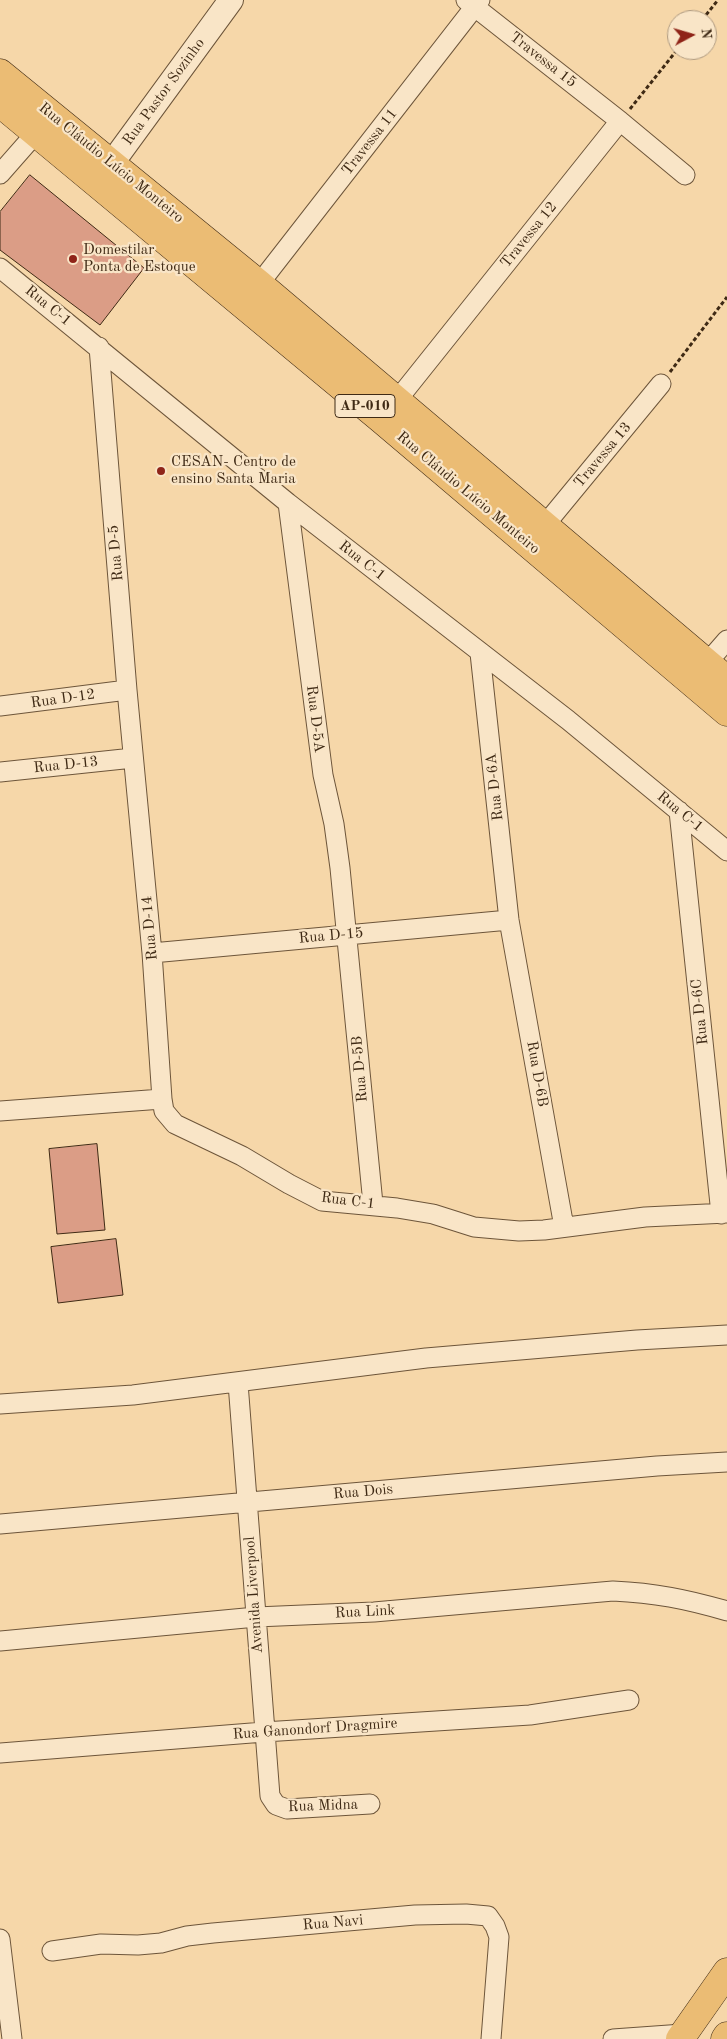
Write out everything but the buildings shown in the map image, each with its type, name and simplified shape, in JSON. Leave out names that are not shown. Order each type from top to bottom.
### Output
[{"type":"main road","name":"Rua Cláudio Lúcio Monteiro","points":[[0,73],[44,124],[708,675]]},
{"type":"main road","name":"Rua Cláudio Lúcio Monteiro","points":[[0,103],[44,124]]},
{"type":"main road","name":"Rua Cláudio Lúcio Monteiro","points":[[104,173],[259,284],[389,410],[544,526],[708,675],[727,712]]},
{"type":"main road","points":[[682,2037],[727,1972]]},
{"type":"street","name":"Rua Pastor Sozinho","points":[[104,173],[231,0]]},
{"type":"street","name":"Travessa 15","points":[[474,2],[685,175]]},
{"type":"street","name":"Travessa 11","points":[[259,284],[474,2]]},
{"type":"street","name":"Travessa 12","points":[[389,410],[620,121]]},
{"type":"street","points":[[0,174],[44,124]]},
{"type":"street","name":"Rua C-1","points":[[0,268],[288,503],[568,720],[727,851]]},
{"type":"street","name":"Rua D-5","points":[[99,348],[133,758]]},
{"type":"street","name":"Travessa 13","points":[[544,526],[661,384]]},
{"type":"street","name":"Rua D-5A","points":[[288,503],[322,775],[337,843],[347,934]]},
{"type":"street","points":[[708,675],[727,640]]},
{"type":"street","name":"Rua D-6A","points":[[480,653],[509,920]]},
{"type":"street","name":"Rua D-12","points":[[0,706],[127,690]]},
{"type":"street","name":"Rua D-13","points":[[0,772],[133,758]]},
{"type":"street","name":"Rua D-14","points":[[133,758],[152,953],[162,1099]]},
{"type":"street","name":"Rua D-6C","points":[[679,811],[724,1213]]},
{"type":"street","name":"Rua D-15","points":[[152,953],[509,920]]},
{"type":"street","name":"Rua D-6B","points":[[509,920],[564,1227]]},
{"type":"street","name":"Rua D-5B","points":[[347,934],[373,1204]]},
{"type":"street","points":[[0,1111],[162,1099]]},
{"type":"street","name":"Rua C-1","points":[[162,1099],[164,1111],[175,1124],[242,1156],[305,1193],[329,1202],[373,1204],[422,1212],[465,1225],[530,1231],[645,1217],[724,1213]]},
{"type":"street","points":[[0,1404],[133,1395],[426,1358],[637,1340],[727,1335]]},
{"type":"street","name":"Avenida Liverpool","points":[[238,1383],[264,1732],[270,1796],[276,1805]]},
{"type":"street","name":"Rua Dois","points":[[0,1524],[472,1484],[657,1466],[727,1462]]},
{"type":"street","name":"Rua Link","points":[[0,1640],[256,1618],[374,1612],[613,1591],[651,1593],[684,1598],[727,1611]]},
{"type":"street","name":"Rua Ganondorf Dragmire","points":[[0,1753],[264,1732],[530,1716],[629,1700]]},
{"type":"street","name":"Rua Midna","points":[[276,1805],[287,1809],[370,1804]]},
{"type":"street","name":"Rua Navi","points":[[52,1951],[101,1944],[138,1945],[162,1943],[187,1936],[213,1933],[415,1915],[466,1914],[488,1916],[495,1926],[498,1937],[491,2039]]},
{"type":"street","points":[[0,1939],[12,2039]]},
{"type":"street","points":[[613,2039],[682,2037]]},
{"type":"path","points":[[710,10],[718,0]]},
{"type":"path","points":[[620,121],[670,60]]},
{"type":"path","points":[[661,384],[727,297]]},
{"type":"place","name":"Domestilar Ponta de Estoque","points":[[73,259]]},
{"type":"place","name":"CESAN- Centro de ensino Santa Maria","points":[[161,471]]}]
